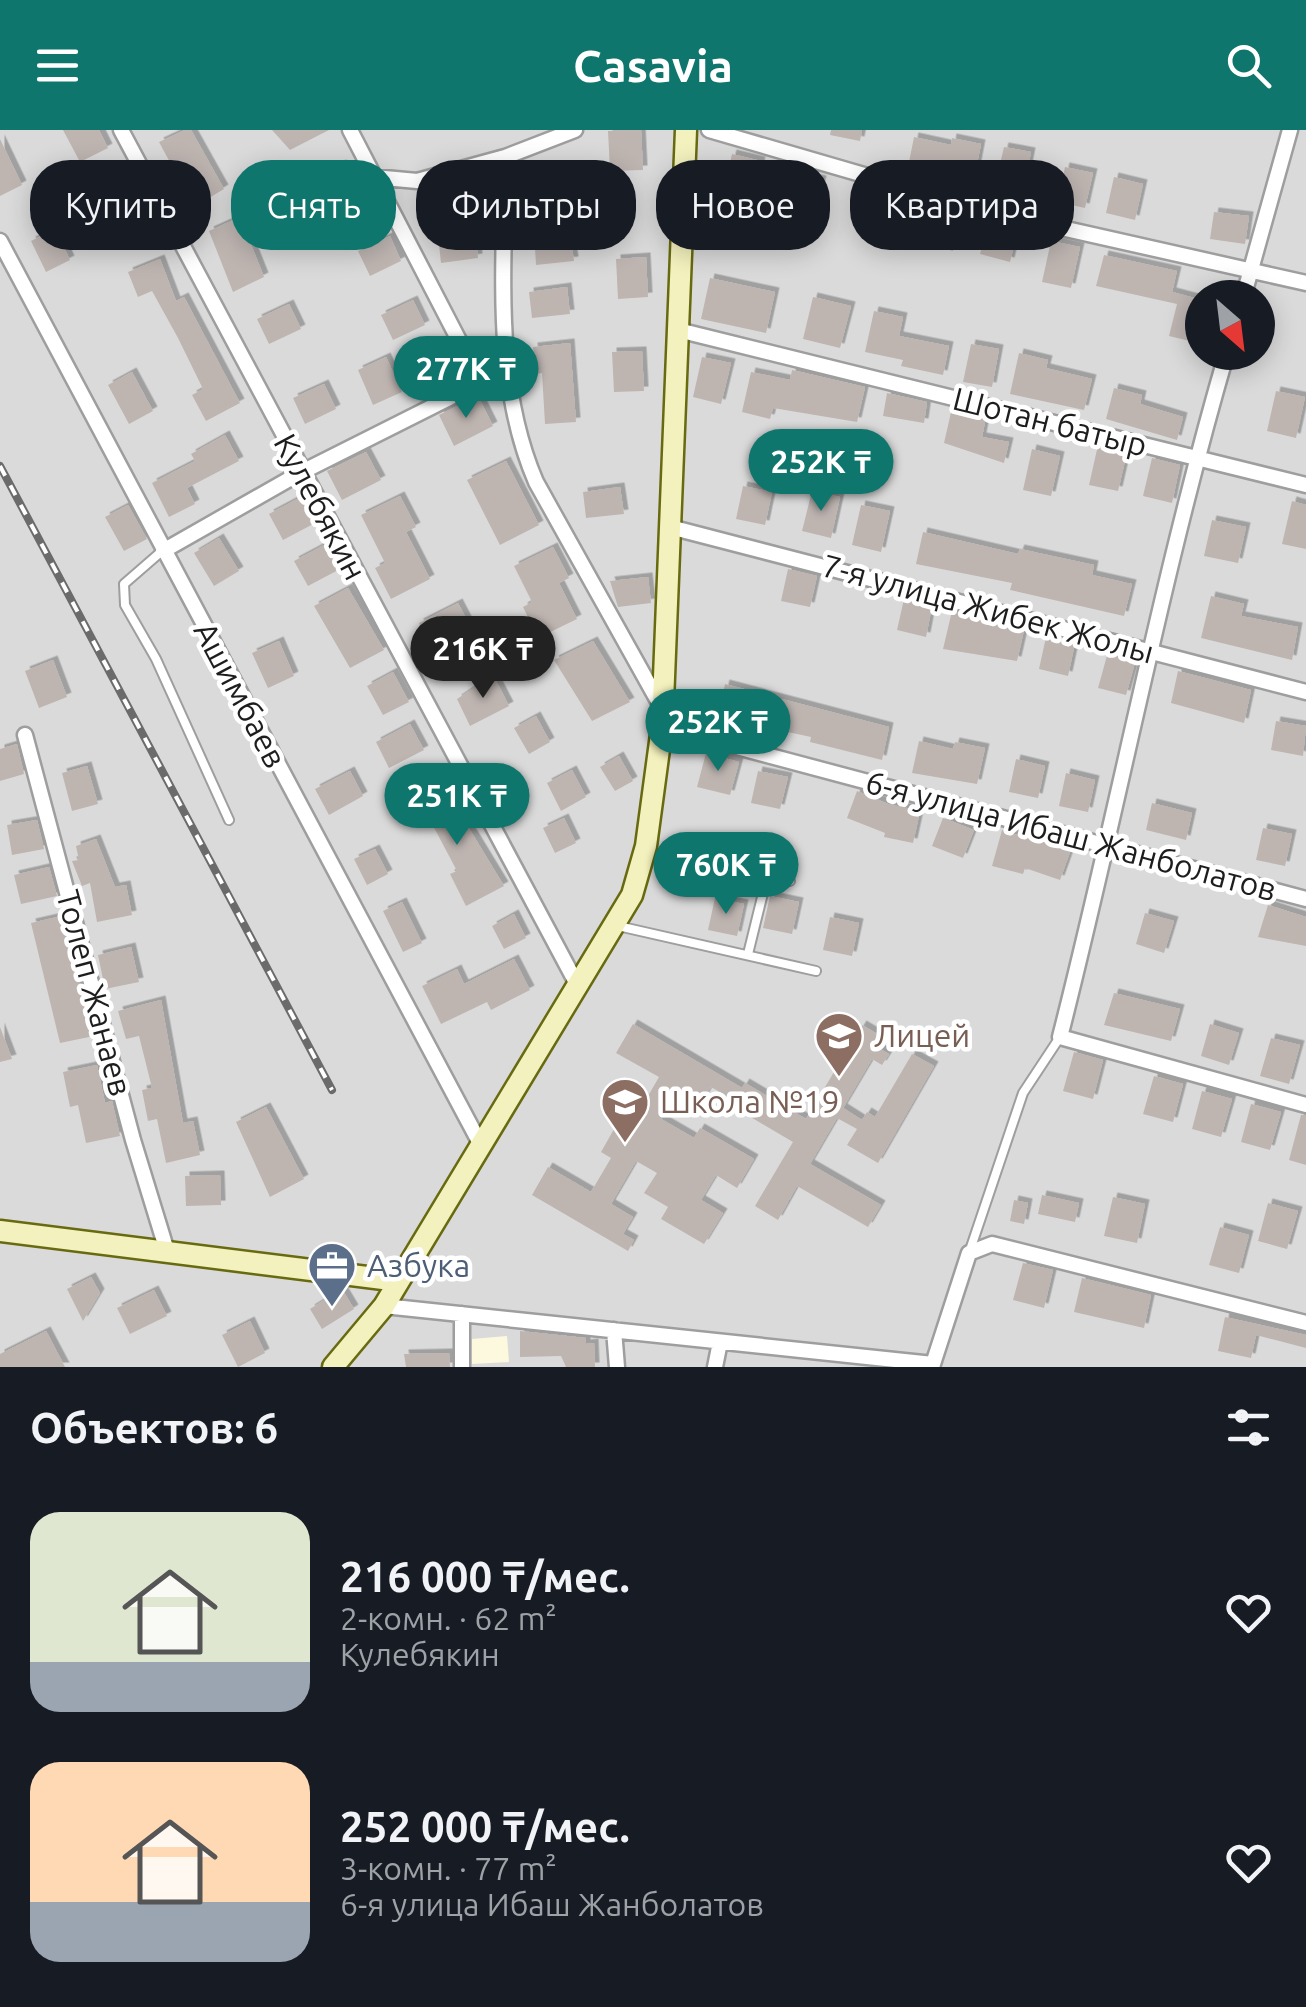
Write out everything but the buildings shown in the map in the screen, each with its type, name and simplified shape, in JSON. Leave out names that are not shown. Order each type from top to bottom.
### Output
[{"type":"street","name":"Кулебякин","points":[[121,130],[300,473],[580,988]]},
{"type":"street","points":[[350,130],[365,160]]},
{"type":"street","points":[[396,179],[417,181],[504,157],[575,130]]},
{"type":"street","points":[[334,1367],[400,1282],[618,926],[646,846],[662,718],[686,130]]},
{"type":"street","points":[[708,130],[996,214],[1306,283]]},
{"type":"street","points":[[1248,280],[1290,130]]},
{"type":"street","points":[[504,157],[505,370],[519,443],[662,718]]},
{"type":"street","points":[[396,219],[480,381]]},
{"type":"street","name":"Ашимбаев","points":[[0,240],[482,1147]]},
{"type":"street","name":"Шотан батыр","points":[[678,330],[1306,486]]},
{"type":"street","points":[[163,550],[300,473],[505,370]]},
{"type":"street","points":[[1222,370],[1196,458],[1109,846],[1060,1038],[1306,1105]]},
{"type":"street","name":"7-я улица Жибек Жолы","points":[[670,526],[1306,692]]},
{"type":"street","name":"6-я улица Ибаш Жанболатов","points":[[662,718],[1306,898]]},
{"type":"street","name":"Толеп Жанаев","points":[[25,735],[133,1140],[168,1250]]},
{"type":"street","points":[[4,1235],[168,1250],[400,1282]]},
{"type":"street","points":[[384,1306],[932,1366],[969,1253],[992,1244],[1306,1323]]},
{"type":"street","points":[[462,1314],[462,1367]]},
{"type":"street","points":[[614,1330],[617,1367]]},
{"type":"street","points":[[716,1367],[720,1342]]},
{"type":"lane","points":[[163,550],[124,584],[125,604],[156,659],[229,820]]},
{"type":"lane","points":[[748,954],[765,885],[771,878],[790,881]]},
{"type":"lane","points":[[618,926],[816,971]]},
{"type":"lane","points":[[969,1253],[1024,1093],[1060,1038]]},
{"type":"shaded area","points":[[0,130],[1306,130],[1306,1367],[0,1367]]},
{"type":"shaded area","points":[[507,1336],[509,1362],[472,1364],[472,1339]]},
{"type":"railway","points":[[0,466],[332,1090]]},
{"type":"place","name":"Лицей","points":[[839,1078]]},
{"type":"place","name":"Школа №19","points":[[625,1144]]},
{"type":"place","name":"Азбука","points":[[332,1308]]}]
